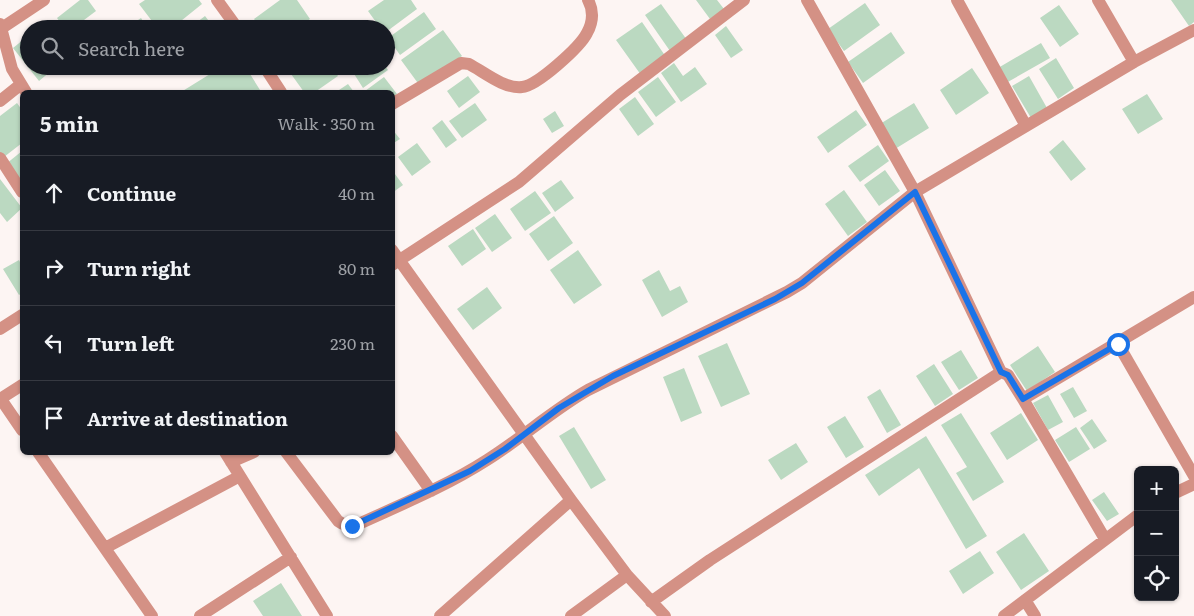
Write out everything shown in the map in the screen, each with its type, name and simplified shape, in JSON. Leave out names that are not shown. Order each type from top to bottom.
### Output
[{"type":"street","points":[[23,89],[7,54],[1,26],[44,0]]},
{"type":"street","points":[[217,0],[231,20]]},
{"type":"street","points":[[395,102],[461,63],[469,64],[507,85],[524,87],[532,84],[580,43],[587,34],[593,16],[588,0]]},
{"type":"street","points":[[665,616],[627,575],[395,259],[519,182],[620,95],[744,0]]},
{"type":"street","points":[[807,0],[915,192],[1001,372],[1008,375],[1023,399],[1105,539]]},
{"type":"street","points":[[957,0],[1026,126]]},
{"type":"street","points":[[1098,0],[1134,62]]},
{"type":"street","points":[[288,455],[338,521],[345,526],[352,526],[363,522],[431,491],[487,460],[559,408],[613,376],[759,308],[802,283],[915,192],[1134,62],[1194,30]]},
{"type":"street","points":[[270,75],[280,90]]},
{"type":"street","points":[[0,101],[20,91]]},
{"type":"street","points":[[0,158],[20,189]]},
{"type":"street","points":[[1023,399],[1194,297]]},
{"type":"street","points":[[0,329],[20,315]]},
{"type":"street","points":[[1118,344],[1194,476]]},
{"type":"street","points":[[651,602],[710,560],[1001,372]]},
{"type":"street","points":[[20,386],[0,398],[20,427]]},
{"type":"street","points":[[395,440],[431,491]]},
{"type":"street","points":[[40,455],[152,616]]},
{"type":"street","points":[[228,457],[327,616]]},
{"type":"street","points":[[104,548],[240,476]]},
{"type":"street","points":[[1179,491],[1194,484]]},
{"type":"street","points":[[440,616],[571,500]]},
{"type":"street","points":[[1004,616],[1134,518]]},
{"type":"street","points":[[200,616],[290,558]]},
{"type":"street","points":[[571,616],[627,575]]},
{"type":"street","points":[[1025,600],[1035,616]]},
{"type":"building","points":[[80,0],[88,0],[96,11],[84,20],[58,20],[57,18]]},
{"type":"building","points":[[145,0],[199,0],[202,4],[182,20],[151,20],[139,4]]},
{"type":"building","points":[[280,0],[297,0],[310,19],[255,20]]},
{"type":"building","points":[[384,0],[411,0],[417,9],[395,25],[395,20],[374,20],[368,11]]},
{"type":"building","points":[[696,0],[717,0],[724,9],[710,19]]},
{"type":"building","points":[[1171,0],[1194,0],[1194,22],[1189,26]]},
{"type":"building","points":[[865,3],[880,25],[844,51],[828,29]]},
{"type":"building","points":[[661,4],[687,40],[670,51],[645,15]]},
{"type":"building","points":[[1059,5],[1079,34],[1060,47],[1040,18]]},
{"type":"building","points":[[424,12],[436,29],[400,55],[395,48],[395,33]]},
{"type":"building","points":[[205,16],[208,20],[200,20]]},
{"type":"building","points":[[642,22],[666,57],[641,75],[616,40]]},
{"type":"building","points":[[726,26],[743,50],[731,58],[715,35]]},
{"type":"building","points":[[443,30],[462,56],[420,86],[401,60]]},
{"type":"building","points":[[891,32],[905,53],[863,83],[848,62]]},
{"type":"building","points":[[20,42],[20,57],[13,48]]},
{"type":"building","points":[[1041,43],[1050,58],[1006,83],[998,68]]},
{"type":"building","points":[[1056,58],[1074,88],[1058,99],[1039,69]]},
{"type":"building","points":[[674,63],[683,76],[695,67],[707,84],[681,102],[661,73]]},
{"type":"building","points":[[972,68],[989,93],[956,115],[940,90]]},
{"type":"building","points":[[34,75],[46,75],[39,81]]},
{"type":"building","points":[[208,75],[251,75],[260,90],[184,90]]},
{"type":"building","points":[[292,75],[338,76],[318,90],[303,90]]},
{"type":"building","points":[[355,75],[381,75],[363,88]]},
{"type":"building","points":[[468,76],[480,92],[459,108],[447,91]]},
{"type":"building","points":[[1029,76],[1047,108],[1031,118],[1012,86]]},
{"type":"building","points":[[384,77],[394,90],[366,90]]},
{"type":"building","points":[[658,77],[676,102],[656,117],[638,92]]},
{"type":"building","points":[[348,84],[352,90],[339,90]]},
{"type":"building","points":[[1147,94],[1163,119],[1138,134],[1122,109]]},
{"type":"building","points":[[635,97],[654,124],[638,136],[619,109]]},
{"type":"building","points":[[17,103],[20,107],[20,145],[4,157],[0,152],[0,116]]},
{"type":"building","points":[[475,103],[487,120],[462,138],[449,121]]},
{"type":"building","points":[[914,103],[929,128],[895,149],[880,124]]},
{"type":"building","points":[[856,110],[867,125],[828,153],[817,137]]},
{"type":"building","points":[[555,111],[564,126],[552,133],[543,119]]},
{"type":"building","points":[[442,120],[457,140],[446,148],[432,128]]},
{"type":"building","points":[[395,133],[400,139],[395,142]]},
{"type":"building","points":[[1063,140],[1086,169],[1071,181],[1049,152]]},
{"type":"building","points":[[417,143],[431,162],[412,176],[398,157]]},
{"type":"building","points":[[878,145],[889,161],[860,182],[848,166]]},
{"type":"building","points":[[20,153],[20,182],[6,164]]},
{"type":"building","points":[[885,170],[900,191],[879,206],[864,185]]},
{"type":"building","points":[[395,174],[403,185],[395,191]]},
{"type":"building","points":[[0,179],[20,205],[20,210],[7,222],[0,213]]},
{"type":"building","points":[[561,180],[574,198],[555,212],[542,193]]},
{"type":"building","points":[[844,190],[867,222],[848,236],[825,204]]},
{"type":"building","points":[[535,191],[551,213],[525,231],[510,209]]},
{"type":"building","points":[[495,214],[512,238],[492,252],[475,228]]},
{"type":"building","points":[[554,216],[573,243],[548,261],[529,234]]},
{"type":"building","points":[[473,229],[486,249],[462,266],[448,246]]},
{"type":"building","points":[[578,250],[602,285],[574,304],[550,270]]},
{"type":"building","points":[[19,260],[19,295],[3,269]]},
{"type":"building","points":[[659,270],[670,291],[680,286],[688,302],[662,317],[642,280]]},
{"type":"building","points":[[487,287],[502,308],[473,330],[457,309]]},
{"type":"building","points":[[727,343],[750,394],[721,407],[698,356]]},
{"type":"building","points":[[1038,346],[1055,372],[1027,391],[1010,365]]},
{"type":"building","points":[[961,350],[978,378],[959,390],[941,362]]},
{"type":"building","points":[[934,364],[953,394],[935,406],[916,376]]},
{"type":"building","points":[[684,368],[702,413],[681,422],[663,377]]},
{"type":"building","points":[[1073,387],[1087,411],[1074,418],[1060,394]]},
{"type":"building","points":[[880,389],[901,425],[887,433],[867,397]]},
{"type":"building","points":[[1048,395],[1063,422],[1048,430],[1033,403]]},
{"type":"building","points":[[961,413],[1004,482],[973,501],[956,473],[967,467],[941,425]]},
{"type":"building","points":[[1021,413],[1038,440],[1007,460],[990,433]]},
{"type":"building","points":[[845,416],[864,447],[846,458],[827,427]]},
{"type":"building","points":[[1092,419],[1107,441],[1094,449],[1080,428]]},
{"type":"building","points":[[574,427],[606,480],[591,489],[559,436]]},
{"type":"building","points":[[1076,427],[1090,449],[1069,462],[1055,440]]},
{"type":"building","points":[[926,436],[987,536],[966,549],[919,468],[879,496],[865,475]]},
{"type":"building","points":[[796,443],[808,462],[781,480],[768,460]]},
{"type":"building","points":[[1104,492],[1119,514],[1107,521],[1092,500]]},
{"type":"building","points":[[1024,533],[1049,571],[1021,590],[996,552]]},
{"type":"building","points":[[980,551],[994,573],[963,594],[949,571]]},
{"type":"building","points":[[281,583],[302,616],[263,616],[253,601]]},
{"type":"route","points":[[352,526],[431,491],[470,471],[505,449],[559,408],[613,376],[759,308],[802,283],[915,192],[1001,372],[1008,375],[1023,399],[1118,344]]}]
